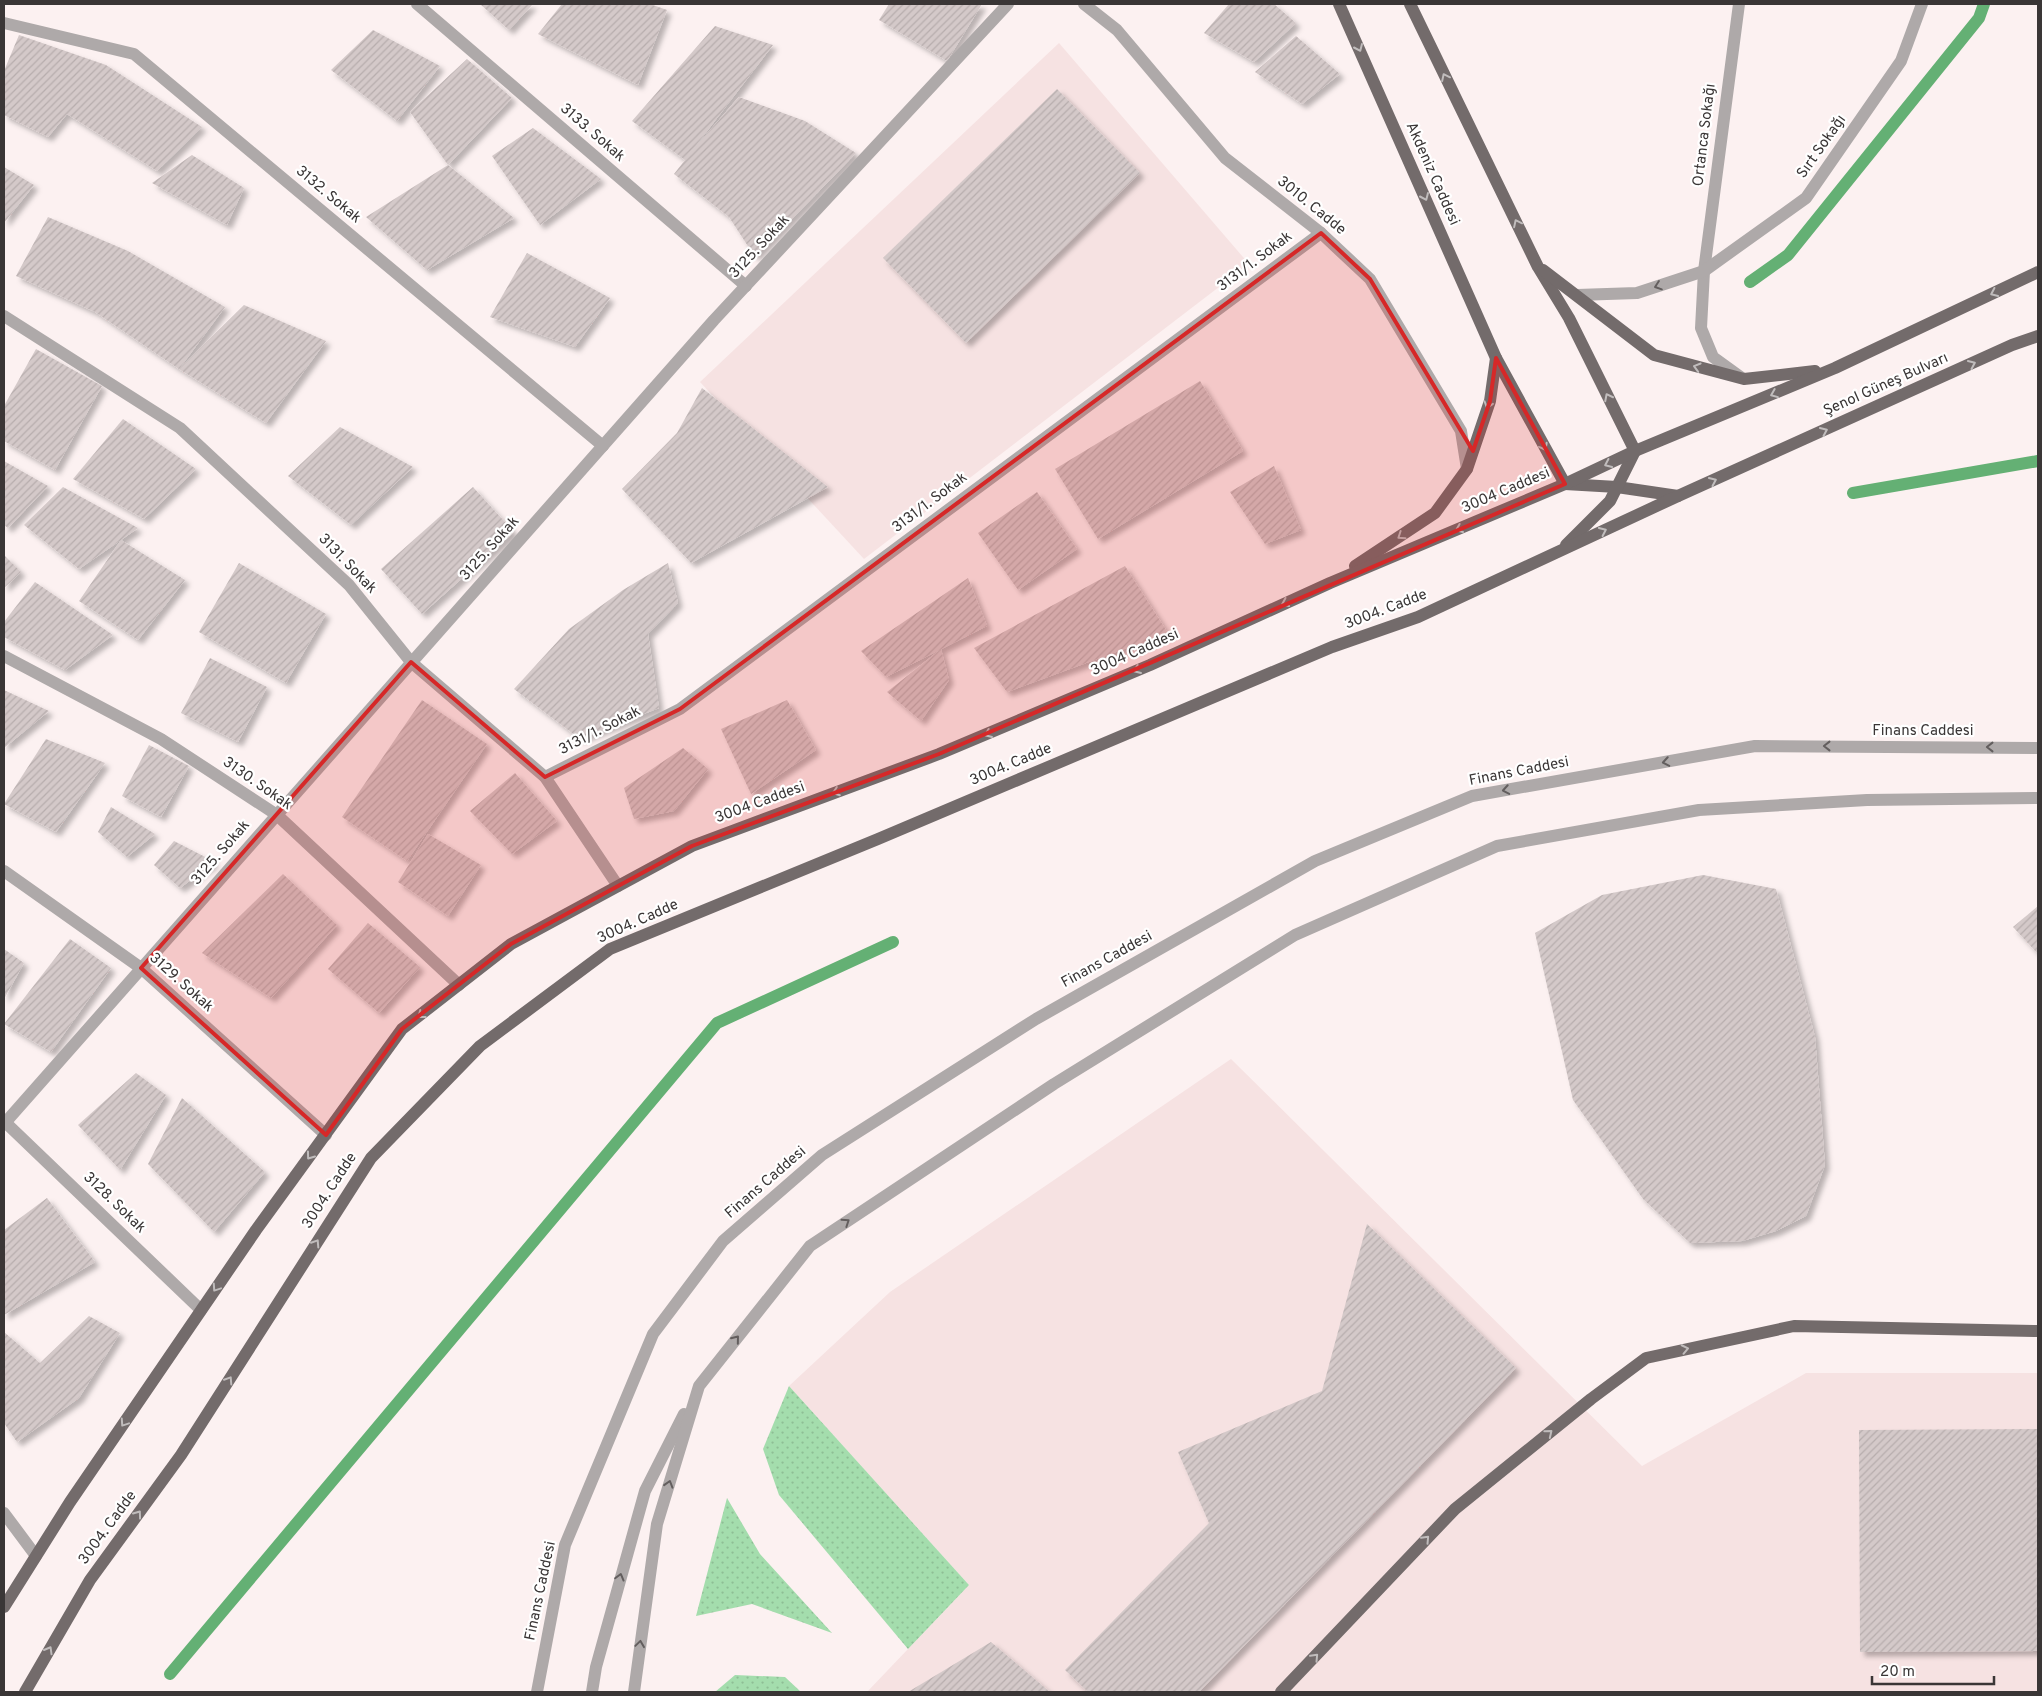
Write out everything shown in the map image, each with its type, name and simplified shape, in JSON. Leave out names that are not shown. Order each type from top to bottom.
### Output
[{"type":"main road","name":"Akdeniz Caddesi","points":[[1339,4],[1496,358],[1565,484]]},
{"type":"main road","points":[[1410,4],[1538,267],[1569,318],[1635,451],[1610,501],[1558,552]]},
{"type":"main road","points":[[1538,267],[1577,294],[1654,355],[1744,379],[1786,376],[1835,368],[2038,272]]},
{"type":"main road","name":"Şenol Güneş Bulvarı","points":[[1678,496],[2012,345],[2038,336]]},
{"type":"main road","points":[[1330,583],[1435,513],[1467,469],[1490,401],[1496,358]]},
{"type":"main road","name":"3004 Caddesi","points":[[459,985],[511,944],[692,846],[939,754],[1150,665],[1330,583],[1565,484],[1635,451],[1835,368]]},
{"type":"main road","points":[[1565,484],[1617,487],[1678,496]]},
{"type":"main road","points":[[1558,552],[1678,496]]},
{"type":"main road","name":"3004. Cadde","points":[[25,1692],[90,1580],[181,1455],[371,1158],[480,1046],[610,949],[887,835],[1332,647],[1418,617],[1558,552]]},
{"type":"main road","points":[[4,1607],[70,1502],[256,1230],[402,1029],[459,985]]},
{"type":"main road","points":[[1281,1692],[1455,1509],[1591,1399],[1646,1358],[1794,1326],[2038,1331]]},
{"type":"street","name":"3125. Sokak","points":[[4,1122],[746,286],[1008,4]]},
{"type":"street","name":"3010. Cadde","points":[[1084,4],[1117,30],[1225,158],[1321,233],[1370,279],[1461,431],[1467,469]]},
{"type":"street","name":"Ortanca Sokağı","points":[[1739,4],[1704,271],[1701,328],[1713,357],[1744,379]]},
{"type":"street","name":"Sırt Sokağı","points":[[1577,294],[1637,293],[1704,271],[1806,198],[1901,61],[1922,4]]},
{"type":"street","name":"3133. Sokak","points":[[425,6],[746,286]]},
{"type":"street","name":"3132. Sokak","points":[[4,23],[134,54],[603,446]]},
{"type":"street","name":"3131/1. Sokak","points":[[545,777],[680,709],[1321,233]]},
{"type":"street","name":"3131. Sokak","points":[[4,316],[180,428],[349,585],[411,662],[545,777],[618,886]]},
{"type":"street","name":"3130. Sokak","points":[[4,656],[161,740],[277,815],[459,985]]},
{"type":"street","name":"Finans Caddesi","points":[[537,1692],[565,1545],[654,1334],[723,1241],[822,1155],[1028,1024],[1315,861],[1472,796],[1755,746],[2038,748]]},
{"type":"street","points":[[592,1692],[596,1667],[645,1490],[699,1386],[810,1246],[1054,1084],[1295,934],[1497,846],[1699,810],[1867,800],[2038,798]]},
{"type":"street","name":"3129. Sokak","points":[[4,871],[141,968],[326,1135]]},
{"type":"street","name":"3128. Sokak","points":[[4,1122],[202,1310]]},
{"type":"street","points":[[634,1692],[656,1524],[699,1386]]},
{"type":"street","points":[[4,1513],[36,1556]]},
{"type":"highlighted area","points":[[1321,233],[1370,279],[1473,451],[1490,401],[1496,358],[1565,484],[939,754],[692,846],[511,944],[402,1029],[326,1135],[141,968],[411,662],[545,777],[680,709]]},
{"type":"shaded area","points":[[1059,43],[1249,264],[864,559],[700,382]]},
{"type":"shaded area","points":[[1231,1059],[1642,1466],[1806,1373],[2038,1373],[2038,1692],[867,1692],[969,1585],[789,1386],[890,1292]]},
{"type":"green space","points":[[789,1386],[969,1585],[908,1649],[779,1495],[763,1449]]},
{"type":"green space","points":[[727,1498],[760,1554],[832,1633],[752,1604],[696,1616]]},
{"type":"green space","points":[[735,1675],[785,1677],[801,1692],[715,1692]]},
{"type":"building","points":[[480,4],[533,4],[509,30]]},
{"type":"building","points":[[562,4],[650,4],[667,10],[638,85],[538,34]]},
{"type":"building","points":[[889,4],[982,4],[947,61],[879,20]]},
{"type":"building","points":[[1229,4],[1274,4],[1296,23],[1254,62],[1204,33]]},
{"type":"building","points":[[715,26],[773,45],[691,152],[739,97],[805,121],[856,153],[755,257],[729,217],[674,174],[685,160],[632,121]]},
{"type":"building","points":[[373,30],[440,66],[397,121],[331,70]]},
{"type":"building","points":[[19,35],[106,65],[202,127],[157,171],[67,114],[48,137],[4,115],[4,71]]},
{"type":"building","points":[[1296,36],[1340,74],[1302,104],[1255,72]]},
{"type":"building","points":[[467,59],[512,98],[448,165],[410,112]]},
{"type":"building","points":[[1057,89],[1140,173],[966,343],[883,258]]},
{"type":"building","points":[[533,128],[601,179],[540,225],[492,156]]},
{"type":"building","points":[[192,155],[244,188],[227,225],[152,183]]},
{"type":"building","points":[[448,165],[514,218],[427,270],[366,217]]},
{"type":"building","points":[[4,167],[34,185],[4,223]]},
{"type":"building","points":[[48,217],[128,251],[225,307],[179,369],[95,312],[16,276]]},
{"type":"building","points":[[527,253],[610,298],[575,347],[490,317]]},
{"type":"building","points":[[244,305],[326,341],[266,423],[179,369]]},
{"type":"building","points":[[36,349],[102,386],[55,470],[4,441],[4,406]]},
{"type":"building","points":[[1200,381],[1243,451],[1098,539],[1055,469]]},
{"type":"building","points":[[702,388],[828,487],[691,563],[622,489],[677,433]]},
{"type":"building","points":[[123,419],[196,469],[144,519],[73,479]]},
{"type":"building","points":[[340,427],[413,467],[351,525],[288,476]]},
{"type":"building","points":[[4,461],[48,486],[8,528],[4,525]]},
{"type":"building","points":[[1274,466],[1301,530],[1265,544],[1230,492]]},
{"type":"building","points":[[63,487],[138,528],[79,569],[24,525]]},
{"type":"building","points":[[473,487],[514,532],[422,614],[381,569]]},
{"type":"building","points":[[1037,492],[1077,549],[1018,590],[978,533]]},
{"type":"building","points":[[121,540],[185,580],[138,640],[79,601]]},
{"type":"building","points":[[4,555],[21,572],[4,588]]},
{"type":"building","points":[[239,563],[326,614],[286,683],[199,632]]},
{"type":"building","points":[[668,563],[678,603],[648,634],[659,708],[580,739],[514,689],[569,629],[623,590]]},
{"type":"building","points":[[1125,566],[1168,633],[1007,692],[974,648]]},
{"type":"building","points":[[968,578],[987,626],[886,677],[861,651]]},
{"type":"building","points":[[35,582],[113,635],[65,670],[4,637],[4,622]]},
{"type":"building","points":[[941,649],[949,680],[921,721],[887,692]]},
{"type":"building","points":[[210,658],[267,687],[238,742],[181,713]]},
{"type":"building","points":[[4,690],[49,711],[4,748]]},
{"type":"building","points":[[422,700],[487,744],[407,861],[342,817]]},
{"type":"building","points":[[787,700],[816,750],[751,794],[721,729]]},
{"type":"building","points":[[46,739],[105,763],[56,832],[4,804]]},
{"type":"building","points":[[149,745],[189,766],[161,817],[122,796]]},
{"type":"building","points":[[683,748],[708,769],[674,811],[634,819],[624,788]]},
{"type":"building","points":[[515,773],[557,821],[512,854],[470,811]]},
{"type":"building","points":[[111,807],[155,834],[127,857],[98,832]]},
{"type":"building","points":[[428,834],[481,865],[448,916],[398,882]]},
{"type":"building","points":[[174,841],[215,862],[180,888],[154,865]]},
{"type":"building","points":[[283,874],[337,925],[271,998],[202,953]]},
{"type":"building","points":[[1703,875],[1776,889],[1815,1037],[1825,1165],[1806,1216],[1776,1231],[1742,1241],[1690,1243],[1643,1199],[1573,1100],[1535,933],[1602,895]]},
{"type":"building","points":[[2038,906],[2038,954],[2013,927]]},
{"type":"building","points":[[368,923],[420,967],[379,1013],[328,969]]},
{"type":"building","points":[[70,939],[111,968],[51,1052],[4,1024]]},
{"type":"building","points":[[4,949],[24,963],[4,999]]},
{"type":"building","points":[[136,1073],[166,1095],[120,1170],[78,1125]]},
{"type":"building","points":[[182,1098],[265,1172],[214,1232],[148,1164]]},
{"type":"building","points":[[47,1198],[95,1262],[4,1315],[4,1230]]},
{"type":"building","points":[[1367,1224],[1516,1368],[1199,1692],[1088,1692],[1065,1670],[1209,1523],[1178,1452],[1322,1391]]},
{"type":"building","points":[[89,1316],[120,1333],[79,1398],[17,1442],[4,1423],[4,1332],[40,1363]]},
{"type":"building","points":[[2038,1429],[2038,1651],[1860,1652],[1859,1430]]},
{"type":"building","points":[[991,1642],[1050,1692],[908,1692],[918,1686]]},
{"type":"waterway","points":[[1750,282],[1788,255],[1979,18],[1984,4]]},
{"type":"waterway","points":[[1853,493],[2038,461]]},
{"type":"waterway","points":[[170,1674],[717,1023],[893,942]]}]
